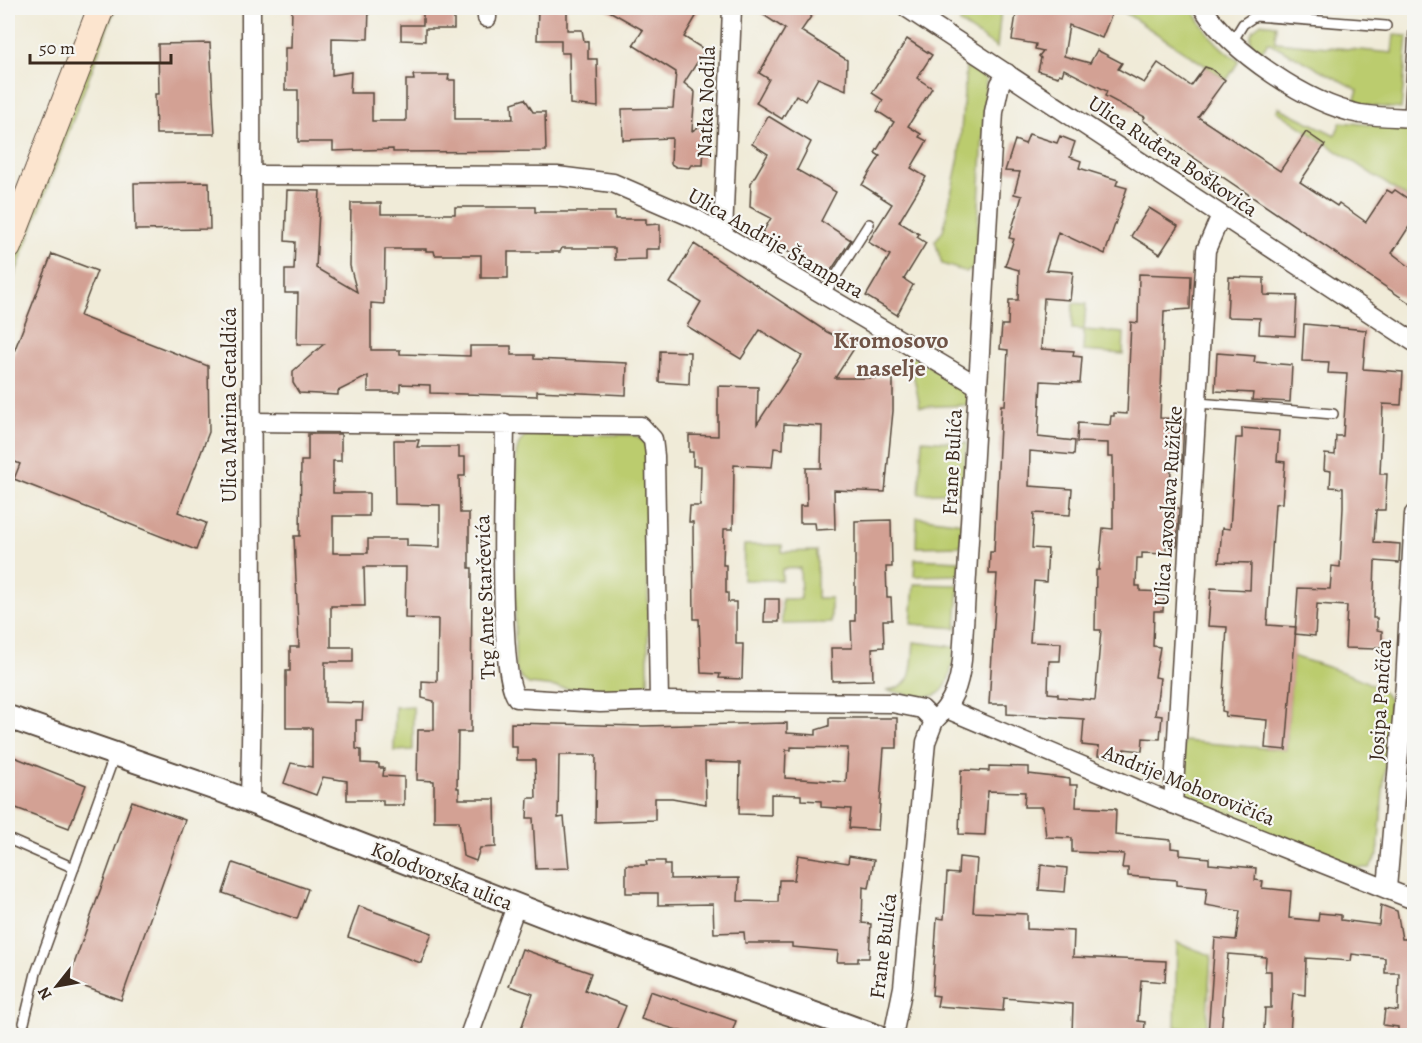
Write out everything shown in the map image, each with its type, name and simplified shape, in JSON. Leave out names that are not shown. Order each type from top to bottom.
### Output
[{"type":"main road","points":[[8,247],[100,8]]},
{"type":"street","name":"Ulica Marina Getaldića","points":[[250,802],[251,8]]},
{"type":"street","name":"Natka Nodila","points":[[723,235],[732,8]]},
{"type":"street","name":"Ulica Ruđera Boškovića","points":[[907,8],[1414,342]]},
{"type":"street","points":[[1203,8],[1219,30],[1261,66],[1327,103],[1358,114],[1412,118]]},
{"type":"street","name":"Frane Bulića","points":[[893,1035],[903,987],[925,752],[941,715],[960,681],[994,112],[1000,84],[1007,74]]},
{"type":"street","name":"Ulica Andrije Štampara","points":[[251,175],[557,176],[613,183],[696,219],[978,386]]},
{"type":"street","name":"Ulica Lavoslava Ružičke","points":[[1173,804],[1206,250],[1221,215]]},
{"type":"street","points":[[252,422],[641,426],[653,439],[655,456],[659,701]]},
{"type":"street","name":"Trg Ante Starčevića","points":[[505,423],[503,560],[507,669],[512,692],[517,698],[600,703],[659,701],[892,703],[941,715]]},
{"type":"street","name":"Josipa Pančića","points":[[1387,888],[1405,684],[1414,514]]},
{"type":"street","name":"Andrije Mohorovičića","points":[[941,715],[1414,900]]},
{"type":"street","name":"Kolodvorska ulica","points":[[8,717],[250,802],[516,906],[876,1035]]},
{"type":"street","points":[[469,1035],[516,906]]},
{"type":"lane","points":[[1232,42],[1243,24],[1255,16],[1386,26]]},
{"type":"lane","points":[[1412,118],[1414,30]]},
{"type":"lane","points":[[823,296],[869,224]]},
{"type":"lane","points":[[1198,403],[1333,414]]},
{"type":"lane","points":[[24,1023],[36,973],[115,754]]},
{"type":"lane","points":[[8,839],[74,868]]},
{"type":"green space","points":[[109,8],[115,8],[8,293],[8,271]]},
{"type":"green space","points":[[962,8],[1001,8],[997,48],[960,23]]},
{"type":"green space","points":[[1118,8],[1192,8],[1212,37],[1239,61],[1227,80]]},
{"type":"green space","points":[[1261,23],[1276,25],[1275,42],[1392,53],[1394,35],[1408,36],[1401,109],[1353,104],[1358,90],[1268,42],[1260,54],[1252,47],[1250,38],[1253,30]]},
{"type":"green space","points":[[966,66],[986,79],[976,258],[973,269],[966,272],[942,264],[935,241],[943,231],[959,157]]},
{"type":"green space","points":[[1278,107],[1335,135],[1341,122],[1414,129],[1414,202],[1277,111]]},
{"type":"green space","points":[[1073,303],[1086,304],[1084,330],[1072,329]]},
{"type":"green space","points":[[1084,330],[1124,333],[1123,354],[1083,351]]},
{"type":"green space","points":[[910,355],[966,387],[969,392],[968,405],[920,407],[912,368],[905,357]]},
{"type":"green space","points":[[527,434],[632,435],[641,439],[646,446],[648,453],[648,684],[638,692],[623,695],[529,684],[522,679],[515,668],[516,454],[519,443]]},
{"type":"green space","points":[[922,440],[967,443],[963,487],[959,492],[919,494]]},
{"type":"green space","points":[[917,517],[963,523],[961,546],[916,547]]},
{"type":"green space","points":[[744,545],[782,545],[782,552],[817,551],[817,598],[831,598],[831,623],[782,624],[782,599],[801,599],[800,568],[782,569],[782,580],[743,580]]},
{"type":"green space","points":[[915,559],[960,561],[959,575],[914,576]]},
{"type":"green space","points":[[914,584],[959,585],[956,628],[911,624]]},
{"type":"green space","points":[[914,642],[955,647],[949,679],[938,694],[918,696],[886,690],[903,685],[907,680],[912,667]]},
{"type":"green space","points":[[1293,656],[1361,679],[1384,693],[1390,701],[1378,855],[1369,868],[1357,868],[1198,806],[1186,793],[1183,785],[1181,768],[1184,741],[1286,750]]},
{"type":"green space","points":[[413,706],[413,750],[394,751],[395,707]]},
{"type":"green space","points":[[1177,943],[1211,955],[1206,1032],[1175,1027]]},
{"type":"building","points":[[292,8],[369,8],[368,39],[332,38],[332,75],[351,72],[350,93],[372,93],[372,121],[406,121],[406,80],[414,80],[413,75],[449,75],[448,80],[455,80],[455,119],[513,119],[512,103],[525,99],[533,112],[545,112],[546,151],[393,152],[393,149],[333,151],[333,142],[298,142],[298,90],[285,90],[285,48],[291,48]]},
{"type":"building","points":[[423,8],[454,8],[454,29],[425,29],[425,41],[401,40],[401,25],[423,25]]},
{"type":"building","points":[[538,8],[567,8],[567,30],[582,30],[584,41],[588,41],[588,59],[597,59],[598,107],[570,104],[569,53],[561,53],[561,40],[537,40]]},
{"type":"building","points":[[604,8],[701,8],[684,37],[705,50],[684,83],[695,92],[692,131],[705,123],[703,165],[691,165],[689,168],[676,167],[671,164],[672,138],[623,140],[622,109],[673,108],[676,72],[633,45],[643,30]]},
{"type":"building","points":[[753,8],[817,8],[801,31],[847,60],[846,90],[818,78],[805,101],[796,95],[782,119],[756,103],[769,79],[759,73],[785,29]]},
{"type":"building","points":[[1017,8],[1114,8],[1102,38],[1069,25],[1064,56],[1090,63],[1097,50],[1122,63],[1118,69],[1144,83],[1158,63],[1191,86],[1205,67],[1211,69],[1225,80],[1198,117],[1280,171],[1306,132],[1325,145],[1300,182],[1337,206],[1339,203],[1366,222],[1387,190],[1392,193],[1395,190],[1414,203],[1414,219],[1392,253],[1414,270],[1414,306],[1184,151],[1143,120],[1145,117],[1105,96],[1107,91],[1064,69],[1062,75],[1059,74],[1058,77],[1038,71],[1041,58],[1039,56],[1043,51],[1035,49],[1036,44],[1012,40]]},
{"type":"building","points":[[907,39],[932,55],[917,78],[932,88],[908,126],[921,134],[919,137],[927,141],[911,168],[926,177],[899,222],[919,234],[917,237],[926,243],[904,279],[913,285],[897,315],[866,296],[890,255],[868,242],[892,204],[862,185],[880,156],[875,153],[894,122],[877,111],[883,100],[872,93]]},
{"type":"building","points":[[210,43],[215,134],[156,134],[155,94],[159,94],[158,44]]},
{"type":"building","points":[[768,116],[811,142],[797,170],[836,192],[821,221],[851,240],[830,272],[812,260],[809,265],[761,235],[771,218],[750,207],[751,183],[768,154],[752,144]]},
{"type":"building","points":[[1029,134],[1057,143],[1060,136],[1075,142],[1070,157],[1081,161],[1079,168],[1118,180],[1116,185],[1127,188],[1105,254],[1058,232],[1046,270],[1073,272],[1070,300],[1044,298],[1041,349],[1074,351],[1073,356],[1082,357],[1080,383],[1041,381],[1038,437],[1075,441],[1074,455],[1030,451],[1029,486],[1072,489],[1070,515],[1034,513],[1032,548],[1048,549],[1046,582],[1034,581],[1030,642],[1061,643],[1060,661],[1049,661],[1048,693],[1058,694],[1058,697],[1095,700],[1101,630],[1095,630],[1096,570],[1099,570],[1103,528],[1113,529],[1113,457],[1108,457],[1108,443],[1077,442],[1078,423],[1110,425],[1111,416],[1114,416],[1114,413],[1127,414],[1131,322],[1138,323],[1139,274],[1191,276],[1190,309],[1164,311],[1160,418],[1184,419],[1182,461],[1176,460],[1175,469],[1171,469],[1169,507],[1179,508],[1177,546],[1166,545],[1166,554],[1142,553],[1142,558],[1137,558],[1136,586],[1140,586],[1140,591],[1164,592],[1163,611],[1154,611],[1153,646],[1160,647],[1155,677],[1160,678],[1155,715],[1162,716],[1160,739],[1143,738],[1142,751],[1124,749],[1123,759],[1098,756],[1099,747],[1082,745],[1084,719],[1007,714],[1007,704],[989,704],[997,574],[989,574],[990,552],[994,552],[1001,405],[1005,405],[1008,350],[1000,349],[1002,325],[1008,325],[1009,300],[1018,300],[1019,270],[1005,266],[1014,239],[1009,238],[1022,196],[1014,194],[1020,172],[1005,171],[1015,140],[1025,144]]},
{"type":"building","points":[[209,182],[210,229],[135,230],[134,183]]},
{"type":"building","points":[[287,190],[320,191],[316,268],[357,292],[350,266],[351,203],[381,203],[381,214],[455,214],[455,207],[535,207],[535,212],[615,212],[615,219],[646,219],[646,225],[660,224],[660,249],[646,249],[646,259],[615,260],[615,248],[562,248],[560,252],[508,252],[508,278],[481,278],[481,255],[435,255],[434,251],[426,251],[426,249],[385,249],[384,304],[371,303],[371,350],[400,350],[400,354],[470,356],[470,346],[511,346],[511,355],[534,355],[534,359],[627,363],[626,395],[537,391],[537,396],[430,393],[430,385],[400,384],[400,392],[368,392],[368,376],[338,391],[338,395],[299,393],[293,383],[293,371],[324,344],[297,344],[298,293],[285,293],[285,270],[294,270],[295,242],[285,241]]},
{"type":"building","points":[[1149,208],[1178,226],[1160,254],[1131,236]]},
{"type":"building","points":[[694,244],[827,332],[835,336],[838,332],[857,344],[835,378],[893,378],[893,411],[885,492],[834,490],[835,529],[816,530],[815,523],[800,523],[800,506],[807,506],[806,468],[821,468],[822,426],[784,424],[783,449],[774,448],[772,467],[734,465],[733,529],[724,529],[723,565],[726,565],[728,602],[736,602],[736,644],[743,644],[742,679],[719,678],[720,674],[701,673],[699,619],[694,619],[693,522],[689,522],[690,506],[700,506],[701,466],[693,466],[693,452],[689,452],[689,435],[718,436],[718,386],[758,387],[757,424],[802,356],[760,330],[741,359],[687,326],[701,302],[670,283]]},
{"type":"building","points":[[52,254],[97,271],[80,316],[208,366],[209,432],[178,512],[206,523],[196,550],[14,479],[20,464],[8,459],[8,367]]},
{"type":"building","points":[[1229,277],[1264,278],[1264,295],[1297,296],[1295,336],[1259,334],[1260,318],[1227,317]]},
{"type":"building","points":[[1304,324],[1366,330],[1363,369],[1403,372],[1401,405],[1383,404],[1380,474],[1387,474],[1385,510],[1376,510],[1374,542],[1400,544],[1399,563],[1375,561],[1373,618],[1377,618],[1377,630],[1382,631],[1382,647],[1376,647],[1376,649],[1345,648],[1347,606],[1317,604],[1315,636],[1295,634],[1298,588],[1330,589],[1332,566],[1340,567],[1343,488],[1330,487],[1331,471],[1324,470],[1325,454],[1335,455],[1336,436],[1343,436],[1347,374],[1328,373],[1329,362],[1302,361]]},
{"type":"building","points":[[660,351],[690,352],[689,384],[659,382]]},
{"type":"building","points":[[1217,353],[1255,356],[1254,362],[1292,365],[1290,402],[1252,400],[1253,393],[1215,391]]},
{"type":"building","points":[[1242,428],[1279,431],[1277,461],[1285,462],[1282,503],[1275,504],[1267,625],[1296,627],[1286,750],[1265,748],[1267,720],[1225,716],[1226,712],[1222,711],[1227,627],[1208,626],[1211,588],[1250,590],[1251,563],[1219,562],[1222,528],[1230,529],[1236,438],[1242,438]]},
{"type":"building","points":[[308,434],[341,434],[341,461],[333,461],[333,493],[369,493],[369,516],[333,516],[333,553],[368,553],[368,539],[407,539],[407,546],[440,547],[440,505],[395,504],[394,440],[419,440],[417,447],[459,447],[459,457],[465,457],[465,476],[459,476],[460,513],[469,513],[469,568],[472,568],[471,732],[458,732],[457,788],[459,788],[459,799],[495,799],[496,847],[480,848],[476,861],[463,856],[459,821],[434,821],[434,781],[417,780],[418,730],[434,730],[434,701],[422,698],[422,681],[437,682],[438,619],[405,618],[406,567],[364,567],[365,606],[331,606],[331,647],[353,647],[353,662],[325,662],[325,702],[363,703],[362,720],[356,720],[356,749],[361,750],[361,763],[379,764],[379,768],[384,768],[383,776],[404,777],[404,805],[383,805],[383,800],[347,800],[347,781],[323,777],[316,795],[284,783],[291,763],[312,767],[312,728],[286,728],[286,671],[290,671],[290,647],[299,647],[294,536],[300,536],[301,461],[308,461]]},
{"type":"building","points":[[891,520],[892,567],[886,567],[887,597],[891,597],[892,620],[883,620],[884,647],[872,648],[873,680],[832,681],[831,648],[852,648],[851,621],[855,621],[855,521]]},
{"type":"building","points":[[765,599],[779,599],[779,622],[764,622]]},
{"type":"building","points":[[829,718],[897,718],[897,748],[884,748],[878,830],[849,828],[851,809],[821,807],[821,801],[801,800],[801,795],[771,794],[771,815],[739,814],[740,763],[705,762],[706,804],[672,798],[655,798],[655,820],[595,822],[596,755],[559,755],[558,818],[564,817],[569,868],[536,869],[533,818],[527,818],[528,798],[536,798],[535,760],[517,760],[517,747],[511,747],[511,723],[643,726],[787,723],[787,733],[816,735],[816,730],[829,726]],"holes":[[[791,747],[848,748],[846,782],[785,778],[786,750],[791,750]]]},
{"type":"building","points":[[14,757],[86,785],[69,828],[8,805],[8,774]]},
{"type":"building","points":[[989,766],[1029,767],[1029,774],[1070,779],[1070,785],[1077,785],[1076,807],[1116,809],[1115,835],[1171,840],[1171,848],[1180,849],[1180,855],[1209,858],[1209,864],[1256,868],[1255,880],[1263,881],[1262,888],[1291,891],[1289,918],[1318,921],[1319,913],[1341,915],[1341,920],[1379,925],[1381,905],[1397,911],[1402,939],[1414,939],[1414,991],[1410,1035],[1398,1035],[1398,1027],[1383,1025],[1385,1009],[1398,1011],[1399,973],[1385,973],[1385,958],[1352,954],[1351,961],[1306,958],[1305,995],[1293,993],[1290,1033],[1264,1031],[1265,1008],[1271,1008],[1271,971],[1265,971],[1266,957],[1228,954],[1221,1035],[1208,1035],[1215,938],[1236,940],[1240,911],[1205,905],[1207,888],[1177,885],[1177,880],[1128,876],[1128,868],[1122,868],[1124,854],[1072,852],[1072,838],[1046,837],[1043,807],[1024,807],[1025,792],[988,791],[985,835],[959,834],[961,770],[989,771]]},
{"type":"building","points":[[132,801],[185,820],[121,1000],[68,981]]},
{"type":"building","points":[[798,855],[848,863],[849,856],[874,860],[869,888],[863,887],[862,923],[871,924],[869,958],[858,958],[858,962],[837,962],[838,951],[792,947],[792,943],[745,943],[744,932],[714,933],[713,904],[658,905],[658,893],[626,893],[626,865],[647,865],[646,861],[665,861],[665,865],[670,865],[670,879],[739,878],[738,901],[778,902],[779,880],[794,880]]},
{"type":"building","points":[[959,857],[977,859],[973,912],[1027,914],[1027,929],[1074,931],[1073,957],[1166,961],[1165,982],[1141,980],[1138,1021],[1145,1022],[1144,1035],[1072,1035],[1073,1004],[1004,998],[1003,1011],[937,1006],[939,996],[932,995],[937,918],[944,919],[947,873],[958,874]]},
{"type":"building","points":[[233,863],[308,889],[297,919],[223,893]]},
{"type":"building","points":[[1041,865],[1067,868],[1065,892],[1039,890]]},
{"type":"building","points":[[359,906],[432,933],[421,963],[348,937]]},
{"type":"building","points":[[522,949],[591,973],[585,990],[626,1006],[614,1035],[540,1035],[521,1029],[533,994],[509,986]]},
{"type":"building","points":[[650,991],[736,1021],[731,1035],[683,1035],[684,1032],[641,1019]]},
{"type":"district","name":"Kromosovo naselje","points":[[891,354]]}]
